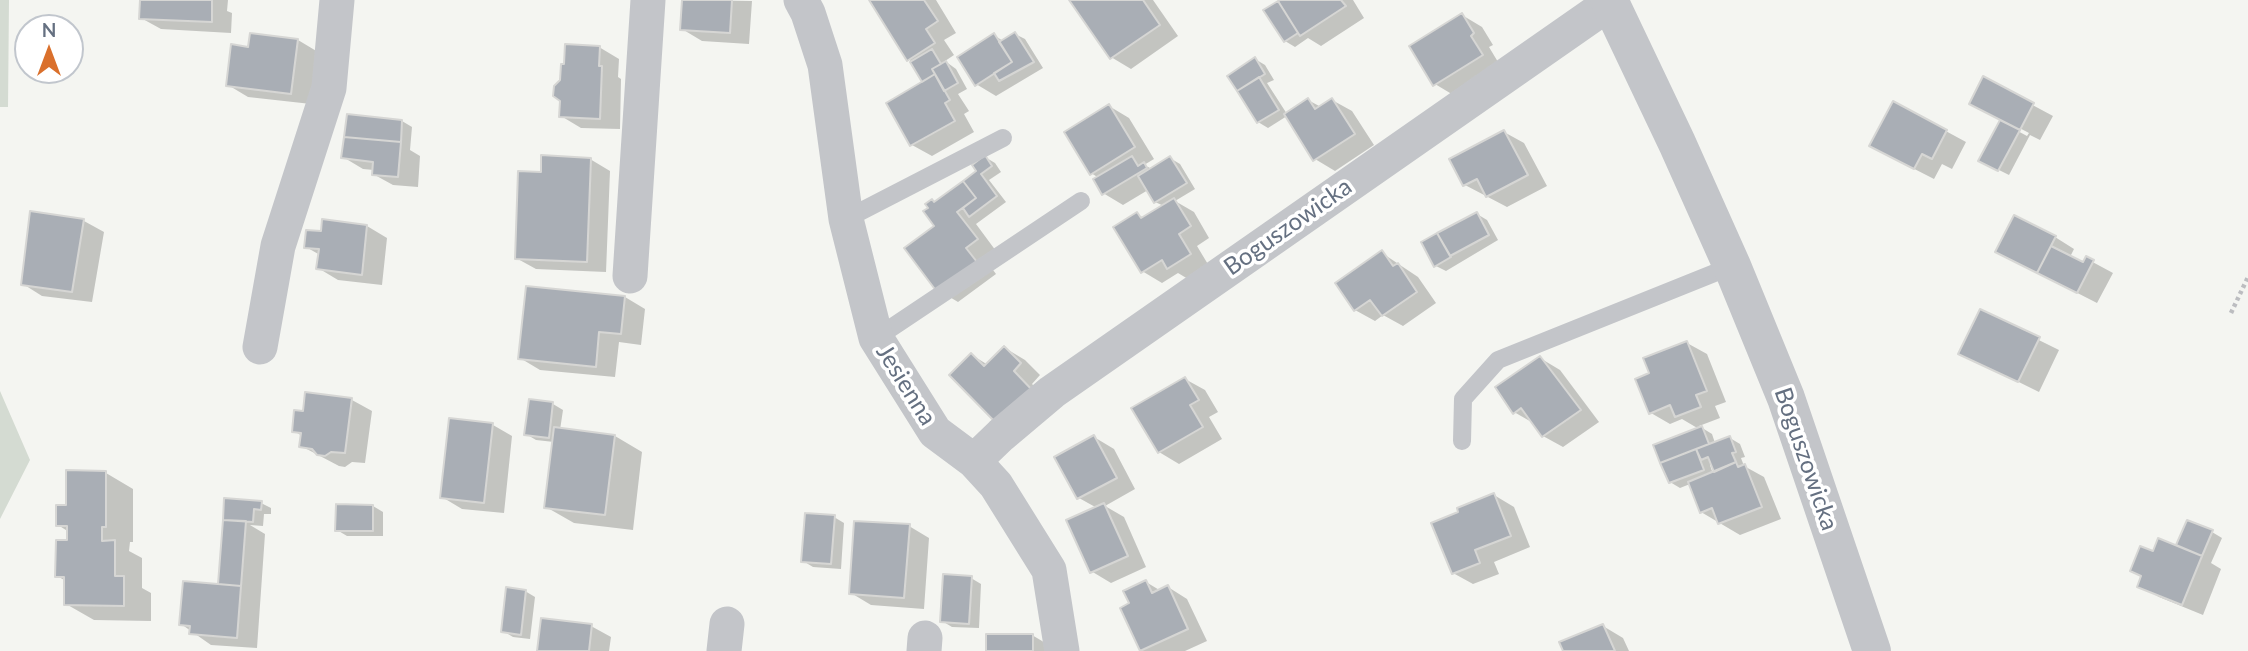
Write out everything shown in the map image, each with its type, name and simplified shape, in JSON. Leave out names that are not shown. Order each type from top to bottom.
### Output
[{"type":"street","points":[[260,347],[278,246],[329,88],[337,0]]},
{"type":"street","points":[[630,276],[648,0]]},
{"type":"street","name":"Jesienna","points":[[801,0],[825,65],[846,219],[876,338],[935,432],[974,461],[996,485],[1049,570],[1062,651]]},
{"type":"street","name":"Boguszowicka","points":[[974,461],[1052,392],[1609,1],[1678,143],[1786,398],[1872,651]]},
{"type":"lane","points":[[846,219],[1003,138]]},
{"type":"lane","points":[[876,338],[1081,201]]},
{"type":"lane","points":[[1462,440],[1463,399],[1499,360],[1732,266]]},
{"type":"path","points":[[2231,313],[2248,277]]},
{"type":"shaded area","points":[[0,0],[9,0],[8,107],[0,107]]},
{"type":"shaded area","points":[[0,391],[30,460],[0,519]]},
{"type":"building","points":[[140,0],[212,0],[212,22],[139,19]]},
{"type":"building","points":[[682,0],[732,0],[730,33],[680,30]]},
{"type":"building","points":[[869,0],[924,0],[938,21],[926,29],[935,43],[907,61]]},
{"type":"building","points":[[1069,0],[1143,0],[1160,25],[1110,59]]},
{"type":"building","points":[[1341,0],[1346,6],[1300,36],[1278,1]]},
{"type":"building","points":[[1278,1],[1298,33],[1284,42],[1263,10]]},
{"type":"building","points":[[1462,13],[1474,33],[1471,36],[1483,55],[1433,86],[1409,46]]},
{"type":"building","points":[[1015,32],[1034,62],[999,81],[994,73],[1012,62],[999,42]]},
{"type":"building","points":[[250,33],[298,39],[291,94],[226,86],[231,44],[248,47]]},
{"type":"building","points":[[994,33],[1012,62],[975,86],[957,57]]},
{"type":"building","points":[[565,44],[600,46],[600,119],[559,117],[560,101],[553,96],[554,86],[560,80],[561,64],[564,64]]},
{"type":"building","points":[[932,49],[941,64],[932,69],[935,74],[922,82],[910,62]]},
{"type":"building","points":[[1255,57],[1265,74],[1237,91],[1227,76]]},
{"type":"building","points":[[946,61],[958,83],[944,91],[932,69]]},
{"type":"building","points":[[935,74],[950,100],[945,103],[955,121],[910,146],[886,103]]},
{"type":"building","points":[[1983,76],[2034,103],[2020,130],[1969,104]]},
{"type":"building","points":[[1259,77],[1279,110],[1257,123],[1237,91]]},
{"type":"building","points":[[1308,98],[1315,109],[1332,98],[1355,134],[1313,161],[1284,114]]},
{"type":"building","points":[[1893,101],[1947,130],[1932,159],[1922,154],[1914,169],[1869,146]]},
{"type":"building","points":[[1109,104],[1135,147],[1090,175],[1064,132]]},
{"type":"building","points":[[347,114],[402,120],[401,142],[344,137]]},
{"type":"building","points":[[2000,120],[2020,130],[1998,171],[1978,161]]},
{"type":"building","points":[[1504,130],[1528,175],[1486,197],[1477,179],[1463,186],[1449,159]]},
{"type":"building","points":[[344,137],[401,142],[398,177],[372,175],[373,162],[341,158]]},
{"type":"building","points":[[541,155],[591,158],[587,262],[515,259],[518,171],[541,172]]},
{"type":"building","points":[[985,155],[992,166],[981,174],[997,196],[969,217],[963,208],[976,198],[963,181],[976,171],[972,165]]},
{"type":"building","points":[[1132,156],[1138,166],[1144,162],[1147,168],[1102,195],[1093,179]]},
{"type":"building","points":[[1170,156],[1187,183],[1154,203],[1138,176]]},
{"type":"building","points":[[963,181],[976,198],[957,212],[978,239],[966,248],[977,262],[937,292],[904,248],[934,226],[923,211],[928,208],[925,204],[932,199],[934,202]]},
{"type":"building","points":[[1174,198],[1191,226],[1179,234],[1191,254],[1167,269],[1162,260],[1141,273],[1113,227],[1137,212],[1141,218]]},
{"type":"building","points":[[30,211],[84,219],[72,292],[21,285]]},
{"type":"building","points":[[1477,212],[1489,235],[1450,256],[1437,233]]},
{"type":"building","points":[[2014,215],[2056,236],[2037,273],[1995,252]]},
{"type":"building","points":[[322,219],[367,225],[362,275],[316,269],[319,249],[304,248],[306,230],[321,231]]},
{"type":"building","points":[[1437,233],[1451,257],[1434,267],[1421,242]]},
{"type":"building","points":[[2051,246],[2083,262],[2086,256],[2094,260],[2077,293],[2037,273]]},
{"type":"building","points":[[1382,250],[1393,266],[1398,263],[1417,292],[1382,316],[1370,300],[1354,311],[1335,283]]},
{"type":"building","points":[[526,286],[625,296],[621,334],[599,332],[596,367],[518,359]]},
{"type":"building","points":[[1980,309],[2040,337],[2018,382],[1958,354]]},
{"type":"building","points":[[1687,341],[1707,391],[1696,395],[1701,407],[1675,417],[1670,405],[1649,414],[1635,379],[1649,373],[1643,358]]},
{"type":"building","points":[[1004,346],[1021,363],[1014,371],[1034,392],[999,426],[949,375],[971,353],[984,366]]},
{"type":"building","points":[[1540,356],[1581,410],[1542,437],[1521,408],[1513,414],[1495,387]]},
{"type":"building","points":[[1185,377],[1199,400],[1190,405],[1203,427],[1158,453],[1131,408]]},
{"type":"building","points":[[305,392],[352,398],[345,453],[317,455],[312,449],[299,447],[301,433],[292,432],[294,410],[303,411]]},
{"type":"building","points":[[529,399],[553,402],[549,438],[524,435]]},
{"type":"building","points":[[449,418],[493,423],[484,503],[440,498]]},
{"type":"building","points":[[1702,426],[1709,444],[1660,463],[1653,445]]},
{"type":"building","points":[[554,427],[615,435],[605,515],[544,508]]},
{"type":"building","points":[[1094,435],[1117,478],[1077,499],[1054,457]]},
{"type":"building","points":[[1730,436],[1736,452],[1732,453],[1736,462],[1714,472],[1708,457],[1701,460],[1696,449]]},
{"type":"building","points":[[1696,449],[1704,470],[1669,483],[1660,463]]},
{"type":"building","points":[[1736,462],[1738,467],[1745,464],[1762,507],[1718,524],[1712,508],[1700,513],[1688,482]]},
{"type":"building","points":[[66,470],[106,471],[106,527],[102,527],[102,541],[115,540],[115,576],[124,576],[124,606],[64,605],[64,577],[55,577],[56,540],[67,540],[67,526],[56,526],[56,505],[66,505]]},
{"type":"building","points":[[1494,493],[1511,536],[1475,550],[1480,563],[1452,574],[1431,523],[1458,512],[1457,508]]},
{"type":"building","points":[[224,498],[262,501],[261,510],[254,509],[253,522],[223,520]]},
{"type":"building","points":[[1104,503],[1128,556],[1090,573],[1066,520]]},
{"type":"building","points":[[336,504],[373,505],[373,531],[335,531]]},
{"type":"building","points":[[805,513],[835,515],[831,564],[801,562]]},
{"type":"building","points":[[223,520],[246,521],[241,586],[218,584]]},
{"type":"building","points":[[2187,520],[2213,530],[2202,556],[2176,545]]},
{"type":"building","points":[[854,521],[910,524],[904,598],[849,594]]},
{"type":"building","points":[[2158,538],[2202,556],[2182,605],[2137,587],[2141,576],[2130,571],[2140,546],[2153,551]]},
{"type":"building","points":[[943,574],[972,576],[969,624],[940,622]]},
{"type":"building","points":[[1146,580],[1152,593],[1168,585],[1188,629],[1140,651],[1120,608],[1129,603],[1123,591]]},
{"type":"building","points":[[183,581],[241,586],[237,638],[189,634],[190,626],[179,625]]},
{"type":"building","points":[[506,587],[526,590],[521,635],[501,632]]},
{"type":"building","points":[[541,618],[592,624],[589,651],[537,651]]},
{"type":"building","points":[[1603,624],[1615,651],[1563,651],[1559,642]]},
{"type":"building","points":[[986,634],[1033,634],[1033,651],[986,651]]}]
